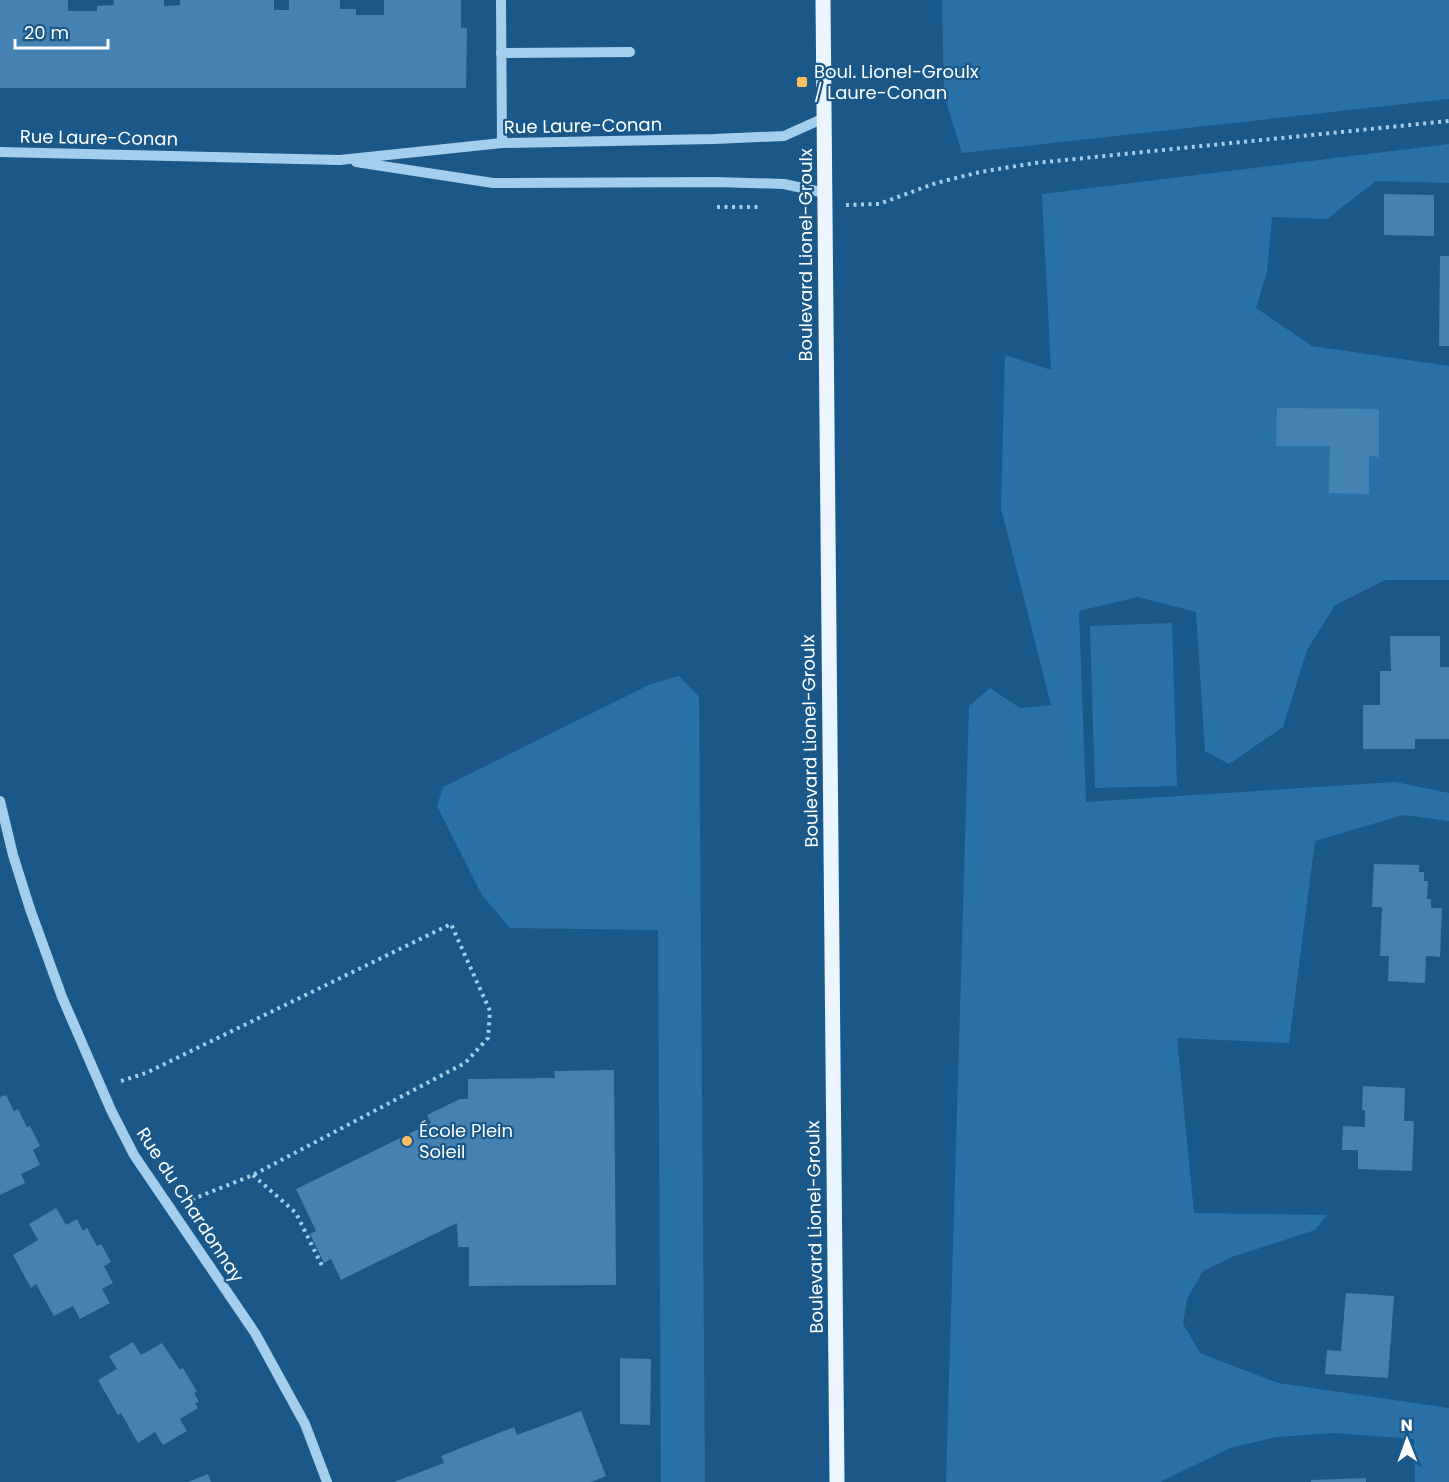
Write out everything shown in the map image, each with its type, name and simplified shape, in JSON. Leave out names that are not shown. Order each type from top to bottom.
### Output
[{"type":"main road","name":"Boulevard Lionel-Groulx","points":[[823,0],[837,1482]]},
{"type":"street","points":[[501,0],[502,143]]},
{"type":"street","points":[[501,53],[630,52]]},
{"type":"street","name":"Rue Laure-Conan","points":[[340,160],[502,143],[714,140],[784,136],[824,118]]},
{"type":"street","name":"Rue Laure-Conan","points":[[0,152],[340,160],[493,183],[784,184],[825,200]]},
{"type":"street","name":"Rue du Chardonnay","points":[[0,801],[13,855],[30,909],[62,997],[100,1087],[134,1155],[255,1333],[305,1424],[327,1482]]},
{"type":"path","points":[[825,200],[879,204],[936,183],[980,172],[1035,163],[1449,121]]},
{"type":"path","points":[[717,207],[771,207]]},
{"type":"path","points":[[100,1087],[146,1073],[451,924],[490,1011],[488,1038],[465,1063],[253,1175],[193,1199],[196,1205],[178,1218]]},
{"type":"path","points":[[253,1175],[296,1214],[322,1266]]},
{"type":"shaded area","points":[[942,0],[1449,0],[1449,99],[962,153],[944,95]]},
{"type":"shaded area","points":[[1449,144],[1449,183],[1376,181],[1327,219],[1272,217],[1267,272],[1256,308],[1312,346],[1449,366],[1449,580],[1385,580],[1335,605],[1307,650],[1283,727],[1229,764],[1205,751],[1196,612],[1138,597],[1079,611],[1086,802],[1395,782],[1449,793],[1449,821],[1403,815],[1315,841],[1289,1043],[1177,1038],[1194,1213],[1327,1215],[1315,1230],[1232,1257],[1203,1271],[1187,1299],[1183,1324],[1200,1353],[1278,1383],[1449,1408],[1449,1482],[1415,1482],[1414,1439],[1335,1433],[1276,1437],[1230,1448],[1160,1482],[946,1482],[969,706],[990,688],[1020,708],[1051,705],[1001,508],[1005,355],[1051,370],[1042,194]]},
{"type":"shaded area","points":[[1172,623],[1177,786],[1095,788],[1090,626]]},
{"type":"shaded area","points":[[679,676],[699,697],[705,1482],[661,1482],[658,930],[510,928],[482,895],[437,806],[443,787],[651,684]]},
{"type":"building","points":[[0,0],[68,0],[68,11],[97,11],[97,6],[114,5],[114,0],[164,0],[164,6],[180,5],[180,0],[274,0],[274,10],[289,10],[289,0],[340,0],[340,9],[356,9],[356,15],[384,15],[384,0],[461,0],[461,28],[467,28],[466,88],[0,88]]},
{"type":"building","points":[[1384,194],[1434,195],[1434,236],[1384,235]]},
{"type":"building","points":[[1440,256],[1449,256],[1449,346],[1439,346]]},
{"type":"building","points":[[1277,408],[1379,409],[1379,457],[1369,456],[1369,494],[1329,493],[1330,446],[1276,446]]},
{"type":"building","points":[[1390,636],[1440,636],[1440,667],[1449,667],[1449,739],[1415,739],[1415,749],[1363,749],[1363,705],[1380,705],[1380,671],[1391,671]]},
{"type":"building","points":[[1374,864],[1419,865],[1419,872],[1424,872],[1424,881],[1428,881],[1427,899],[1431,899],[1431,908],[1442,908],[1440,957],[1426,956],[1425,983],[1388,981],[1389,956],[1380,956],[1382,907],[1372,907]]},
{"type":"building","points":[[614,1070],[616,1285],[469,1286],[469,1247],[458,1247],[457,1223],[341,1280],[331,1259],[324,1263],[310,1234],[316,1231],[296,1189],[431,1123],[427,1115],[460,1099],[468,1099],[468,1079],[555,1078],[554,1071]]},
{"type":"building","points":[[1363,1086],[1405,1088],[1404,1121],[1414,1121],[1412,1171],[1358,1169],[1358,1150],[1342,1150],[1343,1126],[1365,1127],[1365,1110],[1362,1110]]},
{"type":"building","points":[[6,1095],[14,1111],[18,1109],[27,1127],[30,1126],[40,1146],[33,1150],[40,1165],[21,1174],[25,1183],[0,1195],[0,1097]]},
{"type":"building","points":[[56,1208],[66,1225],[77,1219],[83,1231],[87,1228],[97,1246],[101,1244],[111,1262],[104,1266],[113,1283],[102,1289],[110,1303],[80,1319],[73,1306],[54,1316],[36,1284],[31,1288],[13,1255],[38,1240],[29,1224]]},
{"type":"building","points":[[1346,1293],[1394,1296],[1388,1378],[1325,1374],[1327,1350],[1341,1351]]},
{"type":"building","points":[[133,1342],[141,1355],[162,1343],[180,1370],[183,1368],[197,1392],[194,1393],[199,1402],[195,1403],[198,1408],[180,1419],[187,1431],[163,1445],[155,1432],[138,1443],[121,1413],[118,1415],[98,1380],[117,1369],[109,1356]]},
{"type":"building","points":[[620,1358],[651,1359],[650,1425],[620,1424]]},
{"type":"building","points":[[581,1411],[606,1476],[591,1482],[394,1482],[444,1463],[441,1456],[514,1427],[517,1435]]},
{"type":"building","points":[[208,1474],[211,1482],[188,1482]]},
{"type":"building","points":[[1366,1478],[1366,1482],[1311,1482],[1311,1480]]},
{"type":"place","name":"Boul. Lionel-Groulx / Laure-Conan","points":[[802,82]]},
{"type":"place","name":"École Plein Soleil","points":[[407,1141]]}]
